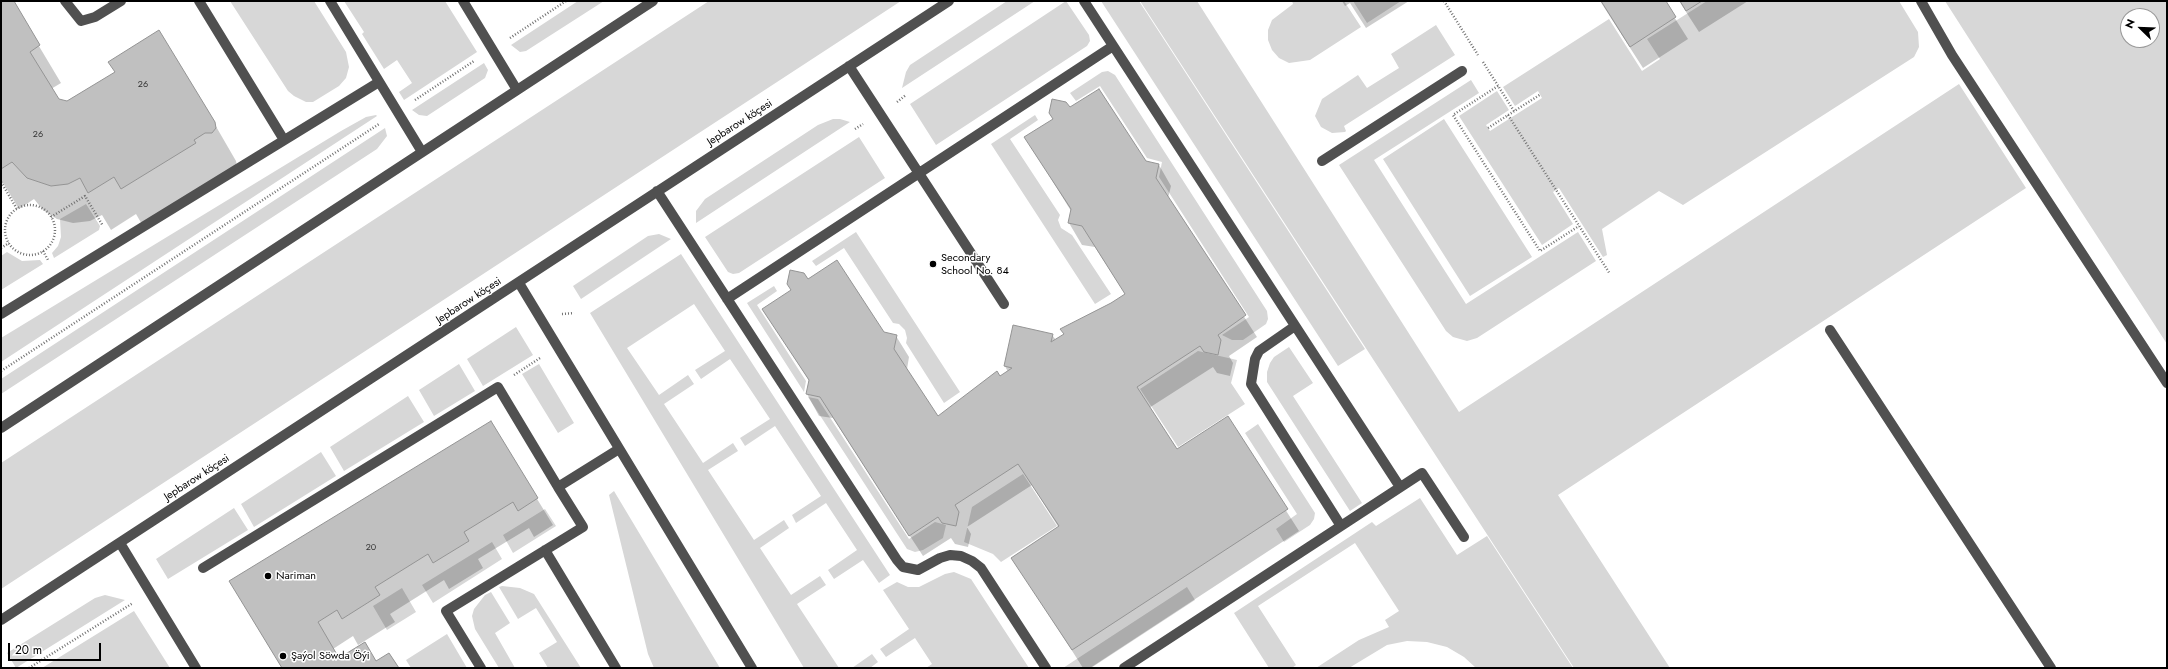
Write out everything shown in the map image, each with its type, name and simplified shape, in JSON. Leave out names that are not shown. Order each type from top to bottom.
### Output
[{"type":"street","points":[[65,1],[81,21],[95,17],[121,1]]},
{"type":"street","points":[[199,1],[284,140]]},
{"type":"street","points":[[330,1],[422,152]]},
{"type":"street","points":[[463,1],[517,90]]},
{"type":"street","points":[[1,428],[653,1]]},
{"type":"street","name":"Jepbarow köçesi","points":[[1,620],[949,1]]},
{"type":"street","points":[[1084,1],[1400,487]]},
{"type":"street","points":[[1921,1],[1952,55],[2167,383]]},
{"type":"street","points":[[727,299],[1113,46]]},
{"type":"street","points":[[849,66],[1004,304]]},
{"type":"street","points":[[1322,161],[1462,71]]},
{"type":"street","points":[[1,314],[380,82]]},
{"type":"street","points":[[657,191],[897,560],[904,567],[918,570],[940,558],[950,555],[961,556],[972,561],[981,568],[1046,668]]},
{"type":"street","points":[[519,283],[752,668]]},
{"type":"street","points":[[1295,326],[1260,351],[1255,358],[1251,384],[1341,526]]},
{"type":"street","points":[[1830,330],[2051,668]]},
{"type":"street","points":[[203,568],[498,387],[582,527],[446,610],[481,668]]},
{"type":"street","points":[[558,487],[619,449]]},
{"type":"street","points":[[1124,668],[1422,473],[1464,537]]},
{"type":"street","points":[[120,543],[196,668]]},
{"type":"street","points":[[545,550],[616,668]]},
{"type":"path","points":[[507,40],[566,1]]},
{"type":"path","points":[[1444,1],[1514,111]]},
{"type":"path","points":[[414,101],[480,57]]},
{"type":"path","points":[[1498,86],[1453,115],[1540,251],[1579,226]]},
{"type":"path","points":[[1488,128],[1541,94]]},
{"type":"path","points":[[1508,115],[1610,274]]},
{"type":"path","points":[[1,371],[381,122]]},
{"type":"path","points":[[1,182],[17,209]]},
{"type":"path","points":[[51,217],[85,196],[106,230]]},
{"type":"path","points":[[23,206],[36,206],[47,212],[51,217],[54,223],[54,236],[43,251],[30,255],[24,254],[18,252],[9,243],[6,237],[6,224],[12,213],[17,209],[23,206]]},
{"type":"path","points":[[1,248],[9,243]]},
{"type":"path","points":[[43,251],[50,264]]},
{"type":"path","points":[[520,370],[541,357]]},
{"type":"path","points":[[29,668],[130,605]]},
{"type":"shaded area","points":[[230,1],[314,1],[346,52],[349,67],[346,78],[339,86],[313,102],[306,102],[294,96],[288,91]]},
{"type":"shaded area","points":[[344,1],[445,1],[477,52],[404,100],[399,92],[412,83],[397,60],[384,69],[362,34],[364,32]]},
{"type":"shaded area","points":[[578,1],[604,1],[526,51],[520,52],[511,45]]},
{"type":"shaded area","points":[[709,1],[901,1],[1,589],[1,463]]},
{"type":"shaded area","points":[[1007,1],[1035,1],[902,88],[906,72],[910,65]]},
{"type":"shaded area","points":[[1066,1],[1089,35],[1090,41],[1087,46],[936,145],[910,104]]},
{"type":"shaded area","points":[[1101,1],[1139,1],[1365,349],[1338,366]]},
{"type":"shaded area","points":[[1140,1],[1197,1],[1459,412],[1959,84],[2026,188],[1558,495],[1670,668],[1574,668]]},
{"type":"shaded area","points":[[1292,1],[1344,1],[1361,27],[1310,60],[1289,63],[1279,58],[1272,50],[1268,40],[1268,30],[1272,20],[1293,4]]},
{"type":"shaded area","points":[[1353,1],[1401,1],[1367,23]]},
{"type":"shaded area","points":[[1707,1],[1899,1],[1918,32],[1919,47],[1914,57],[1683,205],[1659,191],[1602,229],[1607,255],[1603,257],[1559,188],[1553,192],[1573,224],[1542,245],[1459,116],[1497,91],[1509,110],[1486,125],[1490,131],[1542,98],[1538,91],[1515,106],[1503,87],[1609,19],[1642,71],[1660,59],[1647,39]]},
{"type":"shaded area","points":[[1945,1],[2167,1],[2167,344],[1977,51]]},
{"type":"shaded area","points":[[1436,25],[1455,55],[1344,126],[1345,132],[1332,133],[1321,127],[1315,116],[1322,99],[1358,75],[1367,88],[1399,68],[1391,54]]},
{"type":"shaded area","points":[[484,63],[488,70],[485,78],[427,116],[419,115],[412,110]]},
{"type":"shaded area","points":[[1108,71],[1115,75],[1267,311],[1268,319],[1266,324],[1243,340],[1232,340],[1222,335],[1249,317],[1159,177],[1162,162],[1147,158],[1100,86],[1076,101],[1070,93],[1102,72]]},
{"type":"shaded area","points":[[1471,80],[1479,93],[1374,160],[1466,304],[1578,232],[1596,261],[1477,338],[1467,341],[1453,337],[1446,331],[1339,165]]},
{"type":"shaded area","points":[[1035,115],[1038,120],[1010,139],[1060,215],[1058,220],[1061,228],[1072,235],[1111,294],[1095,304],[991,144]]},
{"type":"shaded area","points":[[377,116],[1,362],[1,338],[341,131],[366,117]]},
{"type":"shaded area","points":[[833,119],[840,119],[850,122],[696,223],[696,211],[705,199],[818,125]]},
{"type":"shaded area","points":[[1444,119],[1532,257],[1470,296],[1383,159]]},
{"type":"shaded area","points":[[385,128],[387,136],[377,149],[1,394],[1,379]]},
{"type":"shaded area","points":[[859,137],[885,178],[739,273],[733,274],[728,272],[705,237]]},
{"type":"shaded area","points":[[86,204],[100,226],[99,230],[54,258],[52,253],[58,246],[61,237],[60,219]]},
{"type":"shaded area","points":[[856,232],[960,392],[944,403],[906,343],[907,338],[905,330],[899,324],[893,323],[844,248],[816,266],[812,261]]},
{"type":"shaded area","points":[[659,234],[671,239],[581,299],[573,286],[648,236]]},
{"type":"shaded area","points":[[7,252],[22,261],[40,260],[43,264],[1,290],[1,256]]},
{"type":"shaded area","points":[[681,254],[890,575],[879,583],[863,560],[834,579],[828,570],[857,550],[826,503],[796,523],[792,515],[821,496],[775,426],[745,446],[740,438],[770,419],[730,359],[701,379],[695,370],[725,351],[694,304],[627,348],[659,395],[688,375],[694,384],[664,404],[703,463],[733,443],[738,451],[708,470],[754,540],[784,520],[789,528],[760,548],[791,595],[820,576],[826,585],[797,604],[839,668],[804,668],[590,313]]},
{"type":"shaded area","points":[[774,286],[777,291],[757,305],[806,381],[804,392],[747,303]]},
{"type":"shaded area","points":[[516,327],[533,355],[483,386],[467,359]]},
{"type":"shaded area","points":[[1289,347],[1313,383],[1293,396],[1362,503],[1350,511],[1267,382],[1267,372],[1270,363],[1274,357]]},
{"type":"shaded area","points":[[1198,351],[1237,360],[1231,383],[1245,404],[1178,447],[1140,389]]},
{"type":"shaded area","points":[[459,364],[475,391],[434,416],[419,390]]},
{"type":"shaded area","points":[[539,364],[574,423],[558,433],[522,374]]},
{"type":"shaded area","points":[[408,396],[424,422],[344,471],[330,447]]},
{"type":"shaded area","points":[[808,397],[818,399],[909,539],[935,522],[946,525],[943,538],[923,550],[915,552],[907,549]]},
{"type":"shaded area","points":[[1258,424],[1315,513],[1314,519],[1310,525],[1284,542],[1276,529],[1297,514],[1245,433]]},
{"type":"shaded area","points":[[321,452],[336,476],[254,527],[241,504]]},
{"type":"shaded area","points":[[1023,474],[1057,526],[1001,562],[993,554],[964,542],[972,507]]},
{"type":"shaded area","points":[[614,491],[720,668],[654,668],[648,654],[609,495]]},
{"type":"shaded area","points":[[1420,498],[1457,555],[1487,536],[1573,668],[1476,668],[1464,657],[1447,647],[1427,642],[1407,641],[1387,645],[1349,668],[1316,668],[1359,640],[1389,627],[1385,620],[1399,611],[1355,543],[1258,606],[1296,665],[1292,668],[1269,668],[1234,613],[1372,522],[1376,526]]},
{"type":"shaded area","points":[[234,508],[248,530],[168,579],[156,559]]},
{"type":"shaded area","points":[[545,509],[556,526],[513,553],[503,535]]},
{"type":"shaded area","points":[[492,542],[502,559],[433,603],[422,585]]},
{"type":"shaded area","points":[[954,572],[971,579],[1029,668],[926,668],[932,664],[915,638],[886,657],[880,649],[909,629],[883,590],[897,582],[908,587],[919,587],[945,574]]},
{"type":"shaded area","points":[[499,587],[520,588],[534,594],[581,668],[548,668],[539,653],[557,642],[536,608],[518,619]]},
{"type":"shaded area","points":[[1187,587],[1195,600],[1091,668],[1063,668]]},
{"type":"shaded area","points":[[402,588],[416,612],[387,630],[373,606]]},
{"type":"shaded area","points":[[491,592],[510,623],[495,633],[515,668],[499,668],[475,629],[472,616],[474,609],[485,595]]},
{"type":"shaded area","points":[[105,595],[125,600],[16,668],[7,653],[95,598]]},
{"type":"shaded area","points":[[134,611],[170,668],[42,668]]},
{"type":"shaded area","points":[[447,634],[467,668],[411,668],[406,660]]},
{"type":"shaded area","points":[[872,654],[878,662],[870,668],[852,668]]},
{"type":"building","points":[[1,1],[14,1],[40,45],[30,52],[59,99],[67,101],[115,72],[108,62],[159,30],[215,122],[216,128],[212,133],[205,133],[194,140],[196,143],[121,189],[114,177],[88,193],[80,178],[68,184],[51,186],[27,178],[12,162],[1,169]]},
{"type":"building","points":[[1601,1],[1666,1],[1676,17],[1630,47]]},
{"type":"building","points":[[1680,1],[1702,1],[1686,11]]},
{"type":"building","points":[[1099,89],[1146,161],[1159,164],[1156,178],[1246,315],[1218,335],[1221,340],[1218,355],[1204,352],[1200,346],[1137,387],[1177,449],[1228,416],[1288,509],[1072,650],[1011,558],[1059,526],[1018,464],[955,505],[959,512],[956,526],[942,523],[938,517],[909,536],[820,397],[806,394],[809,380],[762,309],[791,290],[787,284],[790,270],[804,273],[808,279],[837,260],[884,332],[897,335],[894,349],[938,416],[997,371],[1000,376],[1012,368],[1004,366],[1013,325],[1053,334],[1051,342],[1064,334],[1060,329],[1111,303],[1125,294],[1082,226],[1068,223],[1071,209],[1024,137],[1053,119],[1049,113],[1052,99],[1066,102],[1070,107]]},
{"type":"building","points":[[491,421],[538,498],[518,511],[513,502],[464,532],[469,541],[433,563],[428,554],[375,587],[380,595],[342,619],[337,610],[318,622],[339,658],[365,642],[376,661],[389,653],[399,668],[282,668],[229,581]]},
{"type":"place","name":"Secondary School No. 84","points":[[933,264]]},
{"type":"place","name":"Nariman","points":[[268,576]]},
{"type":"place","name":"Şaýol Söwda Öýi","points":[[283,656]]}]
